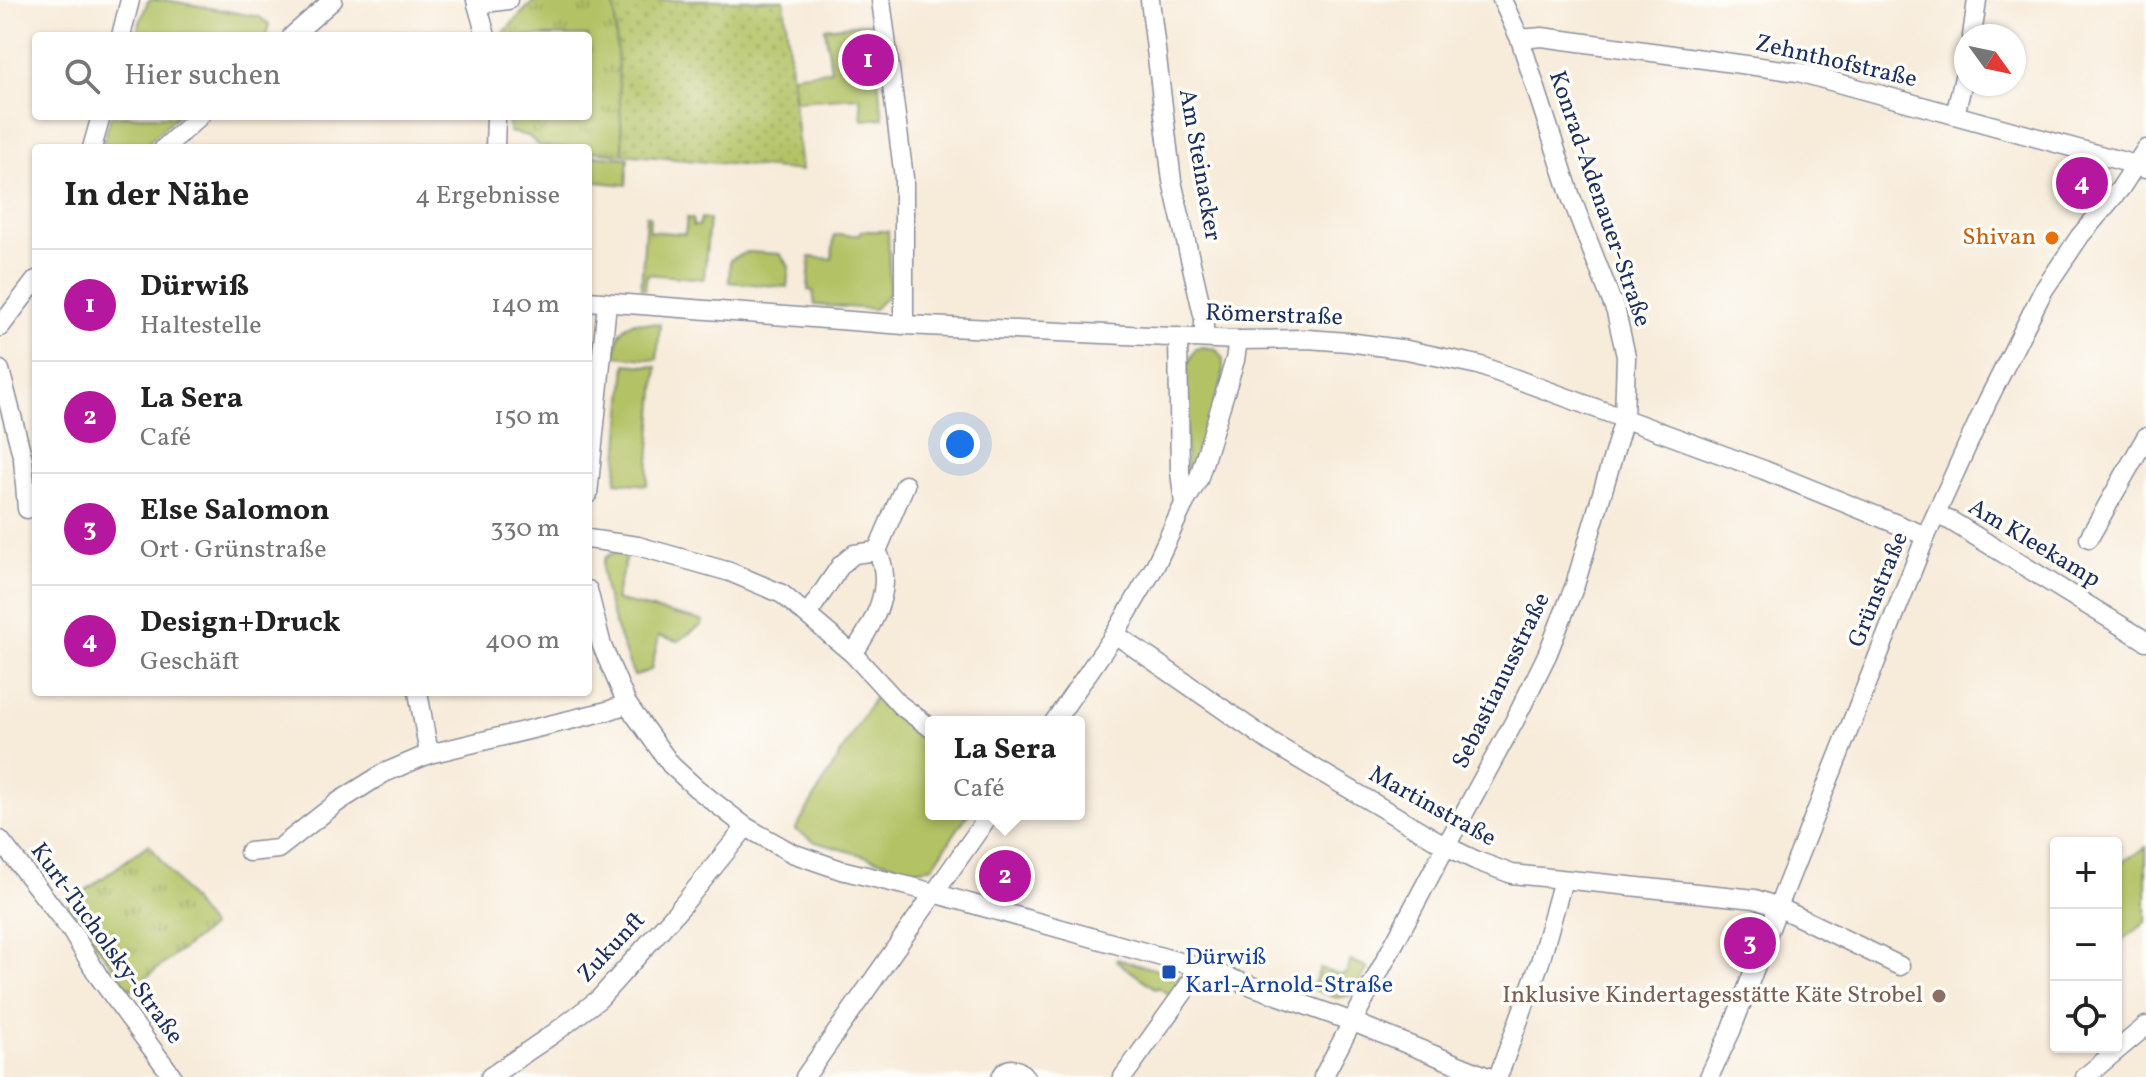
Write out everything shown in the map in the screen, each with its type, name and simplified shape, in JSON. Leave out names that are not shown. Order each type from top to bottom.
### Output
[{"type":"street","points":[[122,32],[130,0]]},
{"type":"street","points":[[297,32],[333,0]]},
{"type":"street","points":[[485,32],[476,2],[508,0]]},
{"type":"street","points":[[881,0],[904,178],[904,325]]},
{"type":"street","name":"Am Steinacker","points":[[1150,0],[1172,181],[1204,319],[1204,338]]},
{"type":"street","name":"Konrad-Adenauer-Straße","points":[[1502,0],[1520,39],[1571,197],[1616,312],[1626,356],[1624,419]]},
{"type":"street","points":[[1974,24],[1977,0]]},
{"type":"street","name":"Zehnthofstraße","points":[[1520,39],[1542,37],[1798,72],[1955,115],[2143,161]]},
{"type":"street","points":[[1955,115],[1960,96]]},
{"type":"street","points":[[93,144],[100,120]]},
{"type":"street","points":[[168,144],[196,120]]},
{"type":"street","points":[[495,144],[496,120]]},
{"type":"street","name":"Grünstraße","points":[[1709,1077],[1731,1031],[1926,536],[1987,402],[2043,291],[2080,236],[2143,161]]},
{"type":"street","points":[[0,327],[32,285]]},
{"type":"street","points":[[592,417],[598,302]]},
{"type":"street","name":"Römerstraße","points":[[598,302],[904,325],[1238,340],[1307,339],[1422,353],[1478,365],[1764,470],[1926,536]]},
{"type":"street","points":[[1178,337],[1180,472],[1184,504]]},
{"type":"street","points":[[1058,716],[1115,634],[1155,566],[1198,480],[1235,360],[1238,340]]},
{"type":"street","points":[[0,370],[23,459],[27,509]]},
{"type":"street","name":"Sebastianusstraße","points":[[1323,1077],[1547,655],[1575,585],[1624,419]]},
{"type":"street","points":[[2089,538],[2146,437]]},
{"type":"street","points":[[877,551],[905,485]]},
{"type":"street","name":"Am Kleekamp","points":[[1936,515],[1951,521],[2146,641]]},
{"type":"street","points":[[592,540],[638,546],[730,572],[782,594],[853,654],[900,705],[925,724]]},
{"type":"street","points":[[807,615],[841,565],[854,554],[877,551]]},
{"type":"street","points":[[853,654],[870,628],[886,585],[883,562],[877,551]]},
{"type":"street","points":[[592,606],[602,646],[627,704],[671,765],[746,827],[792,853],[841,870],[1201,968],[1353,1022],[1488,1077]]},
{"type":"street","name":"Martinstraße","points":[[1115,634],[1272,743],[1446,846],[1477,861],[1512,874],[1755,899],[1900,966]]},
{"type":"street","points":[[419,696],[429,754]]},
{"type":"street","points":[[249,852],[278,849],[361,787],[384,773],[429,754],[627,704]]},
{"type":"street","points":[[805,1077],[986,820]]},
{"type":"street","name":"Zukunft","points":[[490,1077],[599,999],[681,907],[746,827]]},
{"type":"street","name":"Kurt-Tucholsky-Straße","points":[[0,840],[72,932],[99,977],[173,1077]]},
{"type":"street","points":[[1498,1077],[1540,962],[1563,880]]},
{"type":"street","points":[[1123,1077],[1201,968]]},
{"type":"street","points":[[2085,1077],[2146,1026]]},
{"type":"street","points":[[1001,1077],[1003,1072],[1015,1069],[1025,1077]]},
{"type":"green space","points":[[166,0],[259,17],[269,24],[267,32],[136,32],[148,1]]},
{"type":"green space","points":[[614,0],[623,154],[592,151],[592,144],[537,144],[528,136],[509,132],[509,120],[592,120],[592,32],[504,32],[533,2]]},
{"type":"green space","points":[[614,0],[784,0],[801,171],[623,154]]},
{"type":"green space","points":[[870,23],[883,118],[862,120],[860,97],[795,101],[792,75],[831,70],[825,28]]},
{"type":"green space","points":[[110,120],[173,120],[146,144],[102,144]]},
{"type":"green space","points":[[592,155],[628,158],[626,185],[592,181]]},
{"type":"green space","points":[[646,215],[650,216],[649,231],[685,234],[687,218],[693,219],[693,226],[699,226],[701,218],[709,219],[704,279],[647,274],[645,289],[641,289]]},
{"type":"green space","points":[[860,231],[888,231],[890,293],[874,309],[815,305],[813,291],[808,290],[810,257],[832,259],[834,235],[860,235]]},
{"type":"green space","points":[[747,252],[780,254],[789,266],[787,287],[729,282],[730,260]]},
{"type":"green space","points":[[634,322],[660,324],[657,360],[616,356],[619,335]]},
{"type":"green space","points":[[1196,349],[1216,349],[1223,359],[1223,379],[1194,474],[1186,472],[1187,364]]},
{"type":"green space","points":[[626,364],[657,367],[647,485],[616,482]]},
{"type":"green space","points":[[614,553],[627,555],[615,600],[703,621],[702,625],[678,641],[659,636],[651,670],[634,676],[604,583],[604,560]]},
{"type":"green space","points":[[874,698],[925,742],[925,820],[964,820],[932,867],[914,870],[816,842],[795,830]]},
{"type":"green space","points":[[149,844],[211,927],[130,990],[67,904]]},
{"type":"green space","points":[[2146,847],[2146,922],[2122,941],[2122,909],[2122,862]]},
{"type":"green space","points":[[1117,959],[1158,970],[1158,973],[1171,977],[1173,974],[1186,978],[1172,997],[1158,987],[1156,989]]},
{"type":"green space","points":[[1351,960],[1368,968],[1351,995],[1337,998],[1312,989],[1320,968],[1339,975],[1347,973]]},
{"type":"place","name":"Dürwiß","points":[[868,60]]},
{"type":"place","name":"Design+Druck","points":[[2082,183]]},
{"type":"place","name":"Shivan","points":[[2052,238]]},
{"type":"place","name":"La Sera","points":[[1005,876]]},
{"type":"place","name":"Else Salomon","points":[[1750,943]]},
{"type":"place","name":"Dürwiß Karl-Arnold-Straße","points":[[1169,972]]},
{"type":"place","name":"Inklusive Kindertagesstätte Käte Strobel","points":[[1939,996]]}]
